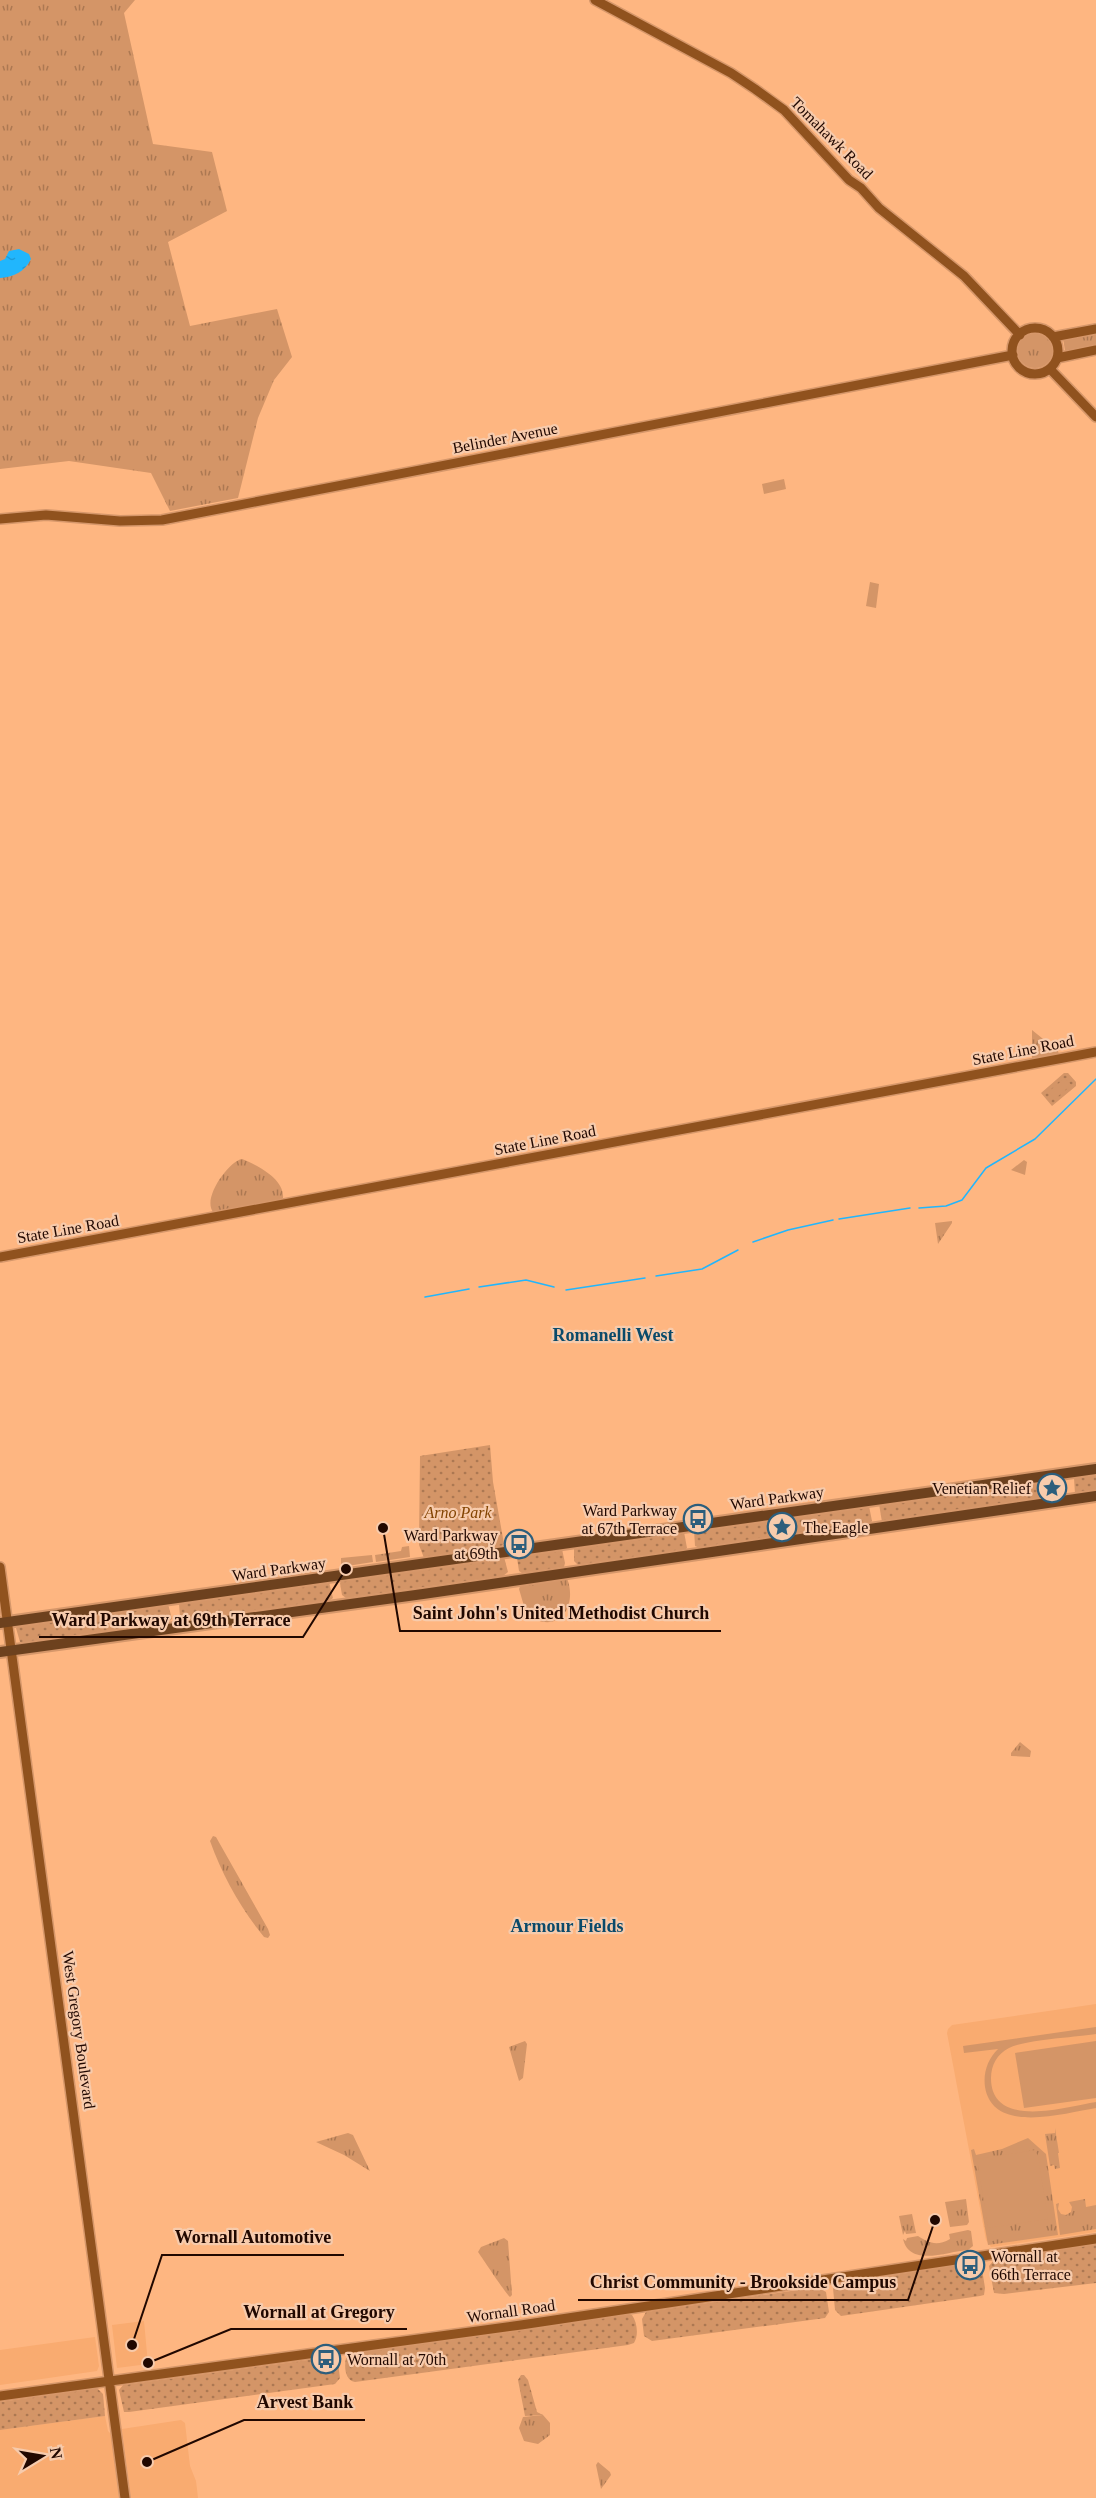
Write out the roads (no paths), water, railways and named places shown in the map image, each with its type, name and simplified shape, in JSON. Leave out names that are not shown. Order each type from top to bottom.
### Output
[{"type":"main road","name":"Tomahawk Road","points":[[596,0],[731,73],[784,110],[849,180],[861,188],[879,208],[963,276],[1020,334]]},
{"type":"main road","points":[[1039,329],[1053,337],[1056,343],[1057,358],[1050,369],[1044,373],[1029,374],[1018,367],[1013,355],[1015,340],[1020,334],[1039,329]]},
{"type":"main road","points":[[1053,337],[1096,329]]},
{"type":"main road","points":[[1057,358],[1096,350]]},
{"type":"main road","name":"Belinder Avenue","points":[[0,519],[46,515],[120,521],[162,520],[1013,355]]},
{"type":"main road","points":[[1050,369],[1096,417]]},
{"type":"main road","name":"State Line Road","points":[[0,1257],[1096,1052]]},
{"type":"main road","name":"Ward Parkway","points":[[4,1622],[1096,1469]]},
{"type":"main road","points":[[0,1652],[423,1594],[1096,1496]]},
{"type":"main road","name":"West Gregory Boulevard","points":[[0,1567],[4,1622],[12,1651],[126,2498]]},
{"type":"main road","name":"Wornall Road","points":[[0,2396],[521,2325],[1096,2239]]},
{"type":"water","points":[[19,249],[29,254],[31,259],[28,264],[18,273],[0,278],[0,261],[5,259],[9,251]]},
{"type":"waterway","points":[[919,1208],[946,1206],[962,1200],[986,1168],[1035,1139],[1096,1079]]},
{"type":"waterway","points":[[839,1219],[910,1208]]},
{"type":"waterway","points":[[753,1242],[788,1230],[833,1220]]},
{"type":"waterway","points":[[656,1276],[702,1269],[738,1250]]},
{"type":"waterway","points":[[566,1290],[645,1278]]},
{"type":"waterway","points":[[479,1287],[526,1280],[554,1287]]},
{"type":"waterway","points":[[425,1297],[469,1289]]},
{"type":"place","name":"Venetian Relief","points":[[1052,1488]]},
{"type":"place","name":"Ward Parkway at 67th Terrace","points":[[698,1519]]},
{"type":"place","name":"The Eagle","points":[[782,1527]]},
{"type":"place","name":"Saint John's United Methodist Church","points":[[383,1528]]},
{"type":"place","name":"Ward Parkway at 69th","points":[[519,1544]]},
{"type":"place","name":"Ward Parkway at 69th Terrace","points":[[346,1569]]},
{"type":"place","name":"Christ Community - Brookside Campus","points":[[935,2220]]},
{"type":"place","name":"Wornall at 66th Terrace","points":[[970,2265]]},
{"type":"place","name":"Wornall Automotive","points":[[132,2345]]},
{"type":"place","name":"Wornall at 70th","points":[[326,2359]]},
{"type":"place","name":"Wornall at Gregory","points":[[148,2363]]},
{"type":"place","name":"Arvest Bank","points":[[147,2462]]},
{"type":"district","name":"Romanelli West","points":[[613,1335]]},
{"type":"district","name":"Armour Fields","points":[[567,1926]]},
{"type":"park label","name":"Arno Park","points":[[458,1512]]}]
